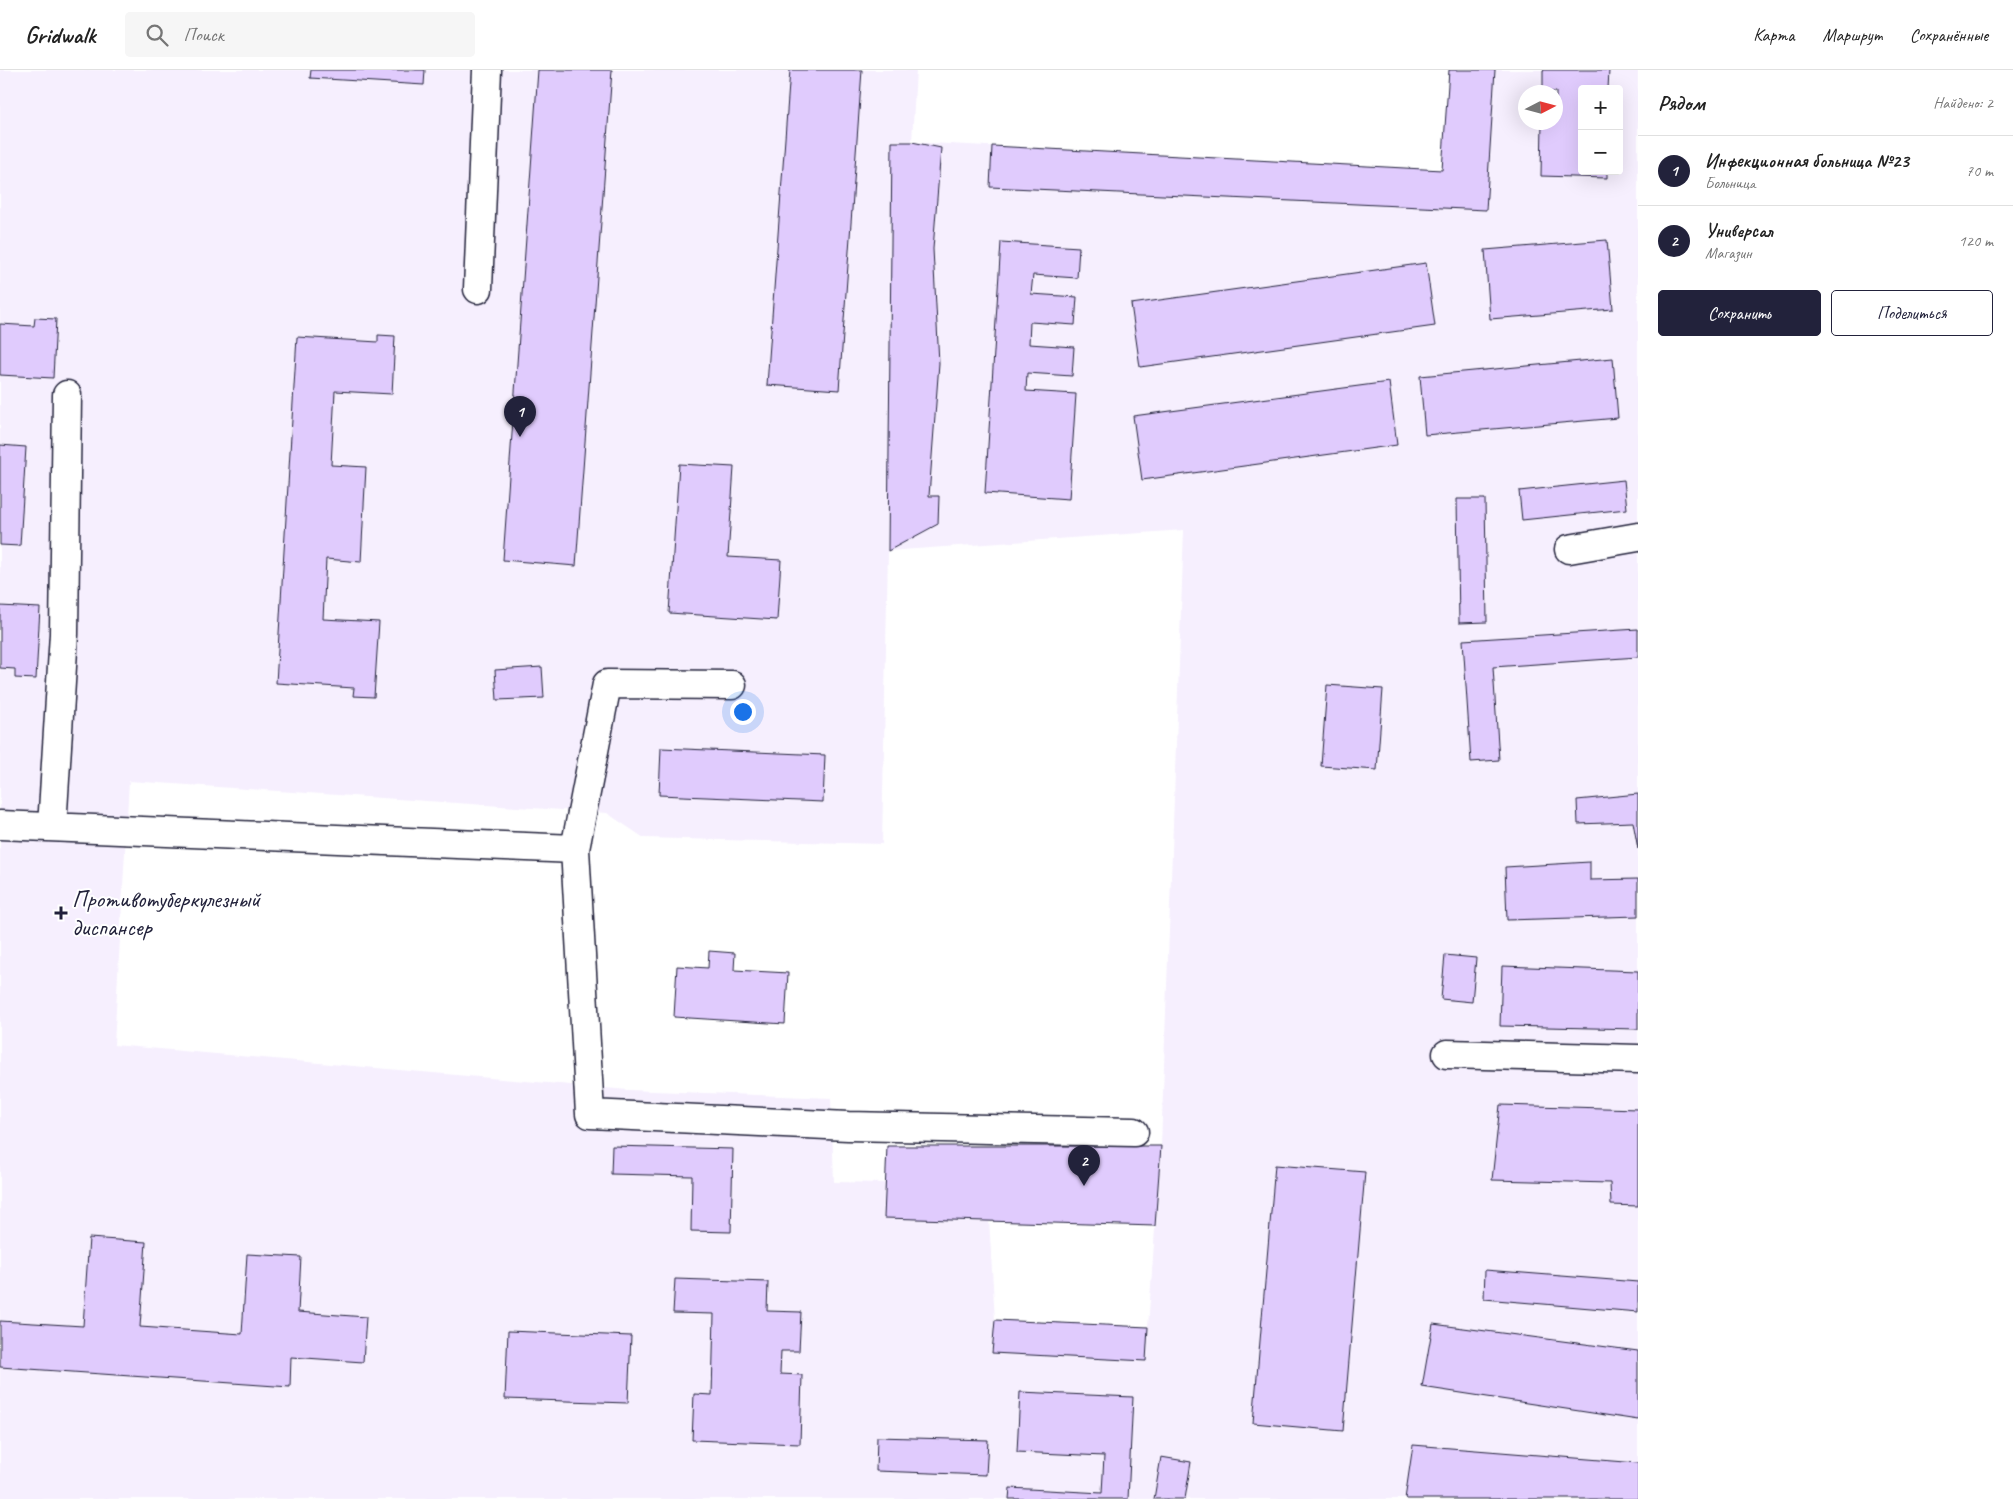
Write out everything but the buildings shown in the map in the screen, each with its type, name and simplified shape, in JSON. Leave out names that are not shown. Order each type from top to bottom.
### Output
[{"type":"lane","points":[[478,289],[487,70]]},
{"type":"lane","points":[[52,827],[64,634],[67,395]]},
{"type":"lane","points":[[1569,549],[1638,537]]},
{"type":"lane","points":[[732,685],[607,684],[575,849],[590,1114],[848,1126],[1134,1132]]},
{"type":"lane","points":[[0,825],[575,849]]},
{"type":"lane","points":[[1446,1054],[1638,1059]]},
{"type":"shaded area","points":[[0,70],[916,70],[912,142],[1442,170],[1449,70],[1638,70],[1638,1499],[0,1499]],"holes":[[[1184,530],[1161,1146],[1148,1327],[995,1320],[987,1185],[834,1182],[831,1098],[628,1090],[114,1045],[129,781],[607,813],[644,838],[882,844],[888,551]]]},
{"type":"place","name":"Инфекционная больница №23","points":[[520,437]]},
{"type":"place","name":"Противотуберкулезный диспансер","points":[[61,913]]},
{"type":"place","name":"Универсал","points":[[1084,1186]]}]
